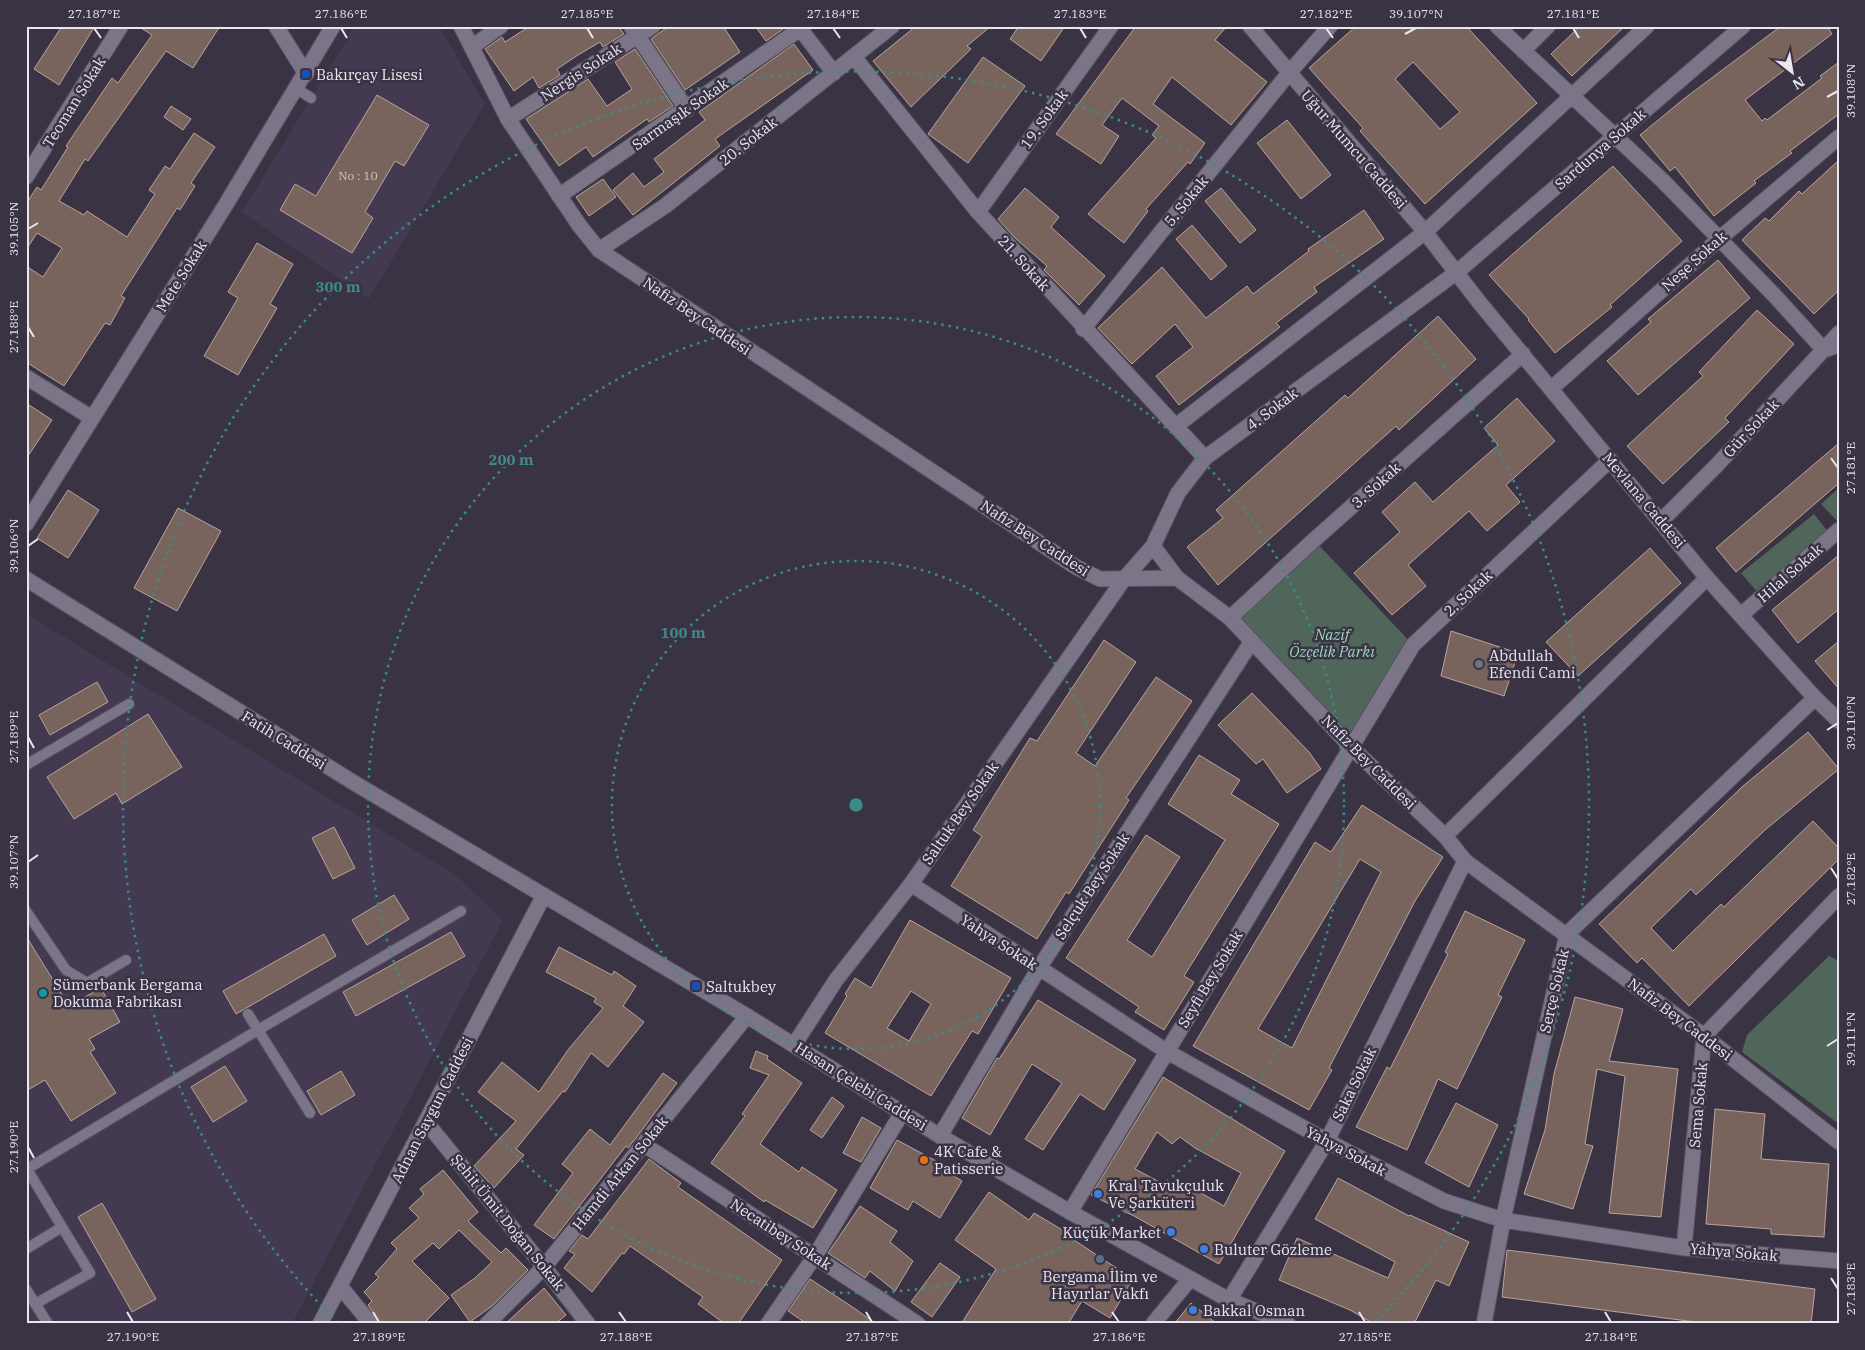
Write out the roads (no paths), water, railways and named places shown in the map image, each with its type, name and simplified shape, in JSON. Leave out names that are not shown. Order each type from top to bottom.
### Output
[{"type":"street","name":"Teoman Sokak","points":[[26,177],[121,26]]},
{"type":"street","points":[[276,26],[306,74]]},
{"type":"street","name":"Mete Sokak","points":[[26,524],[334,26]]},
{"type":"street","name":"Nafiz Bey Caddesi","points":[[461,26],[508,119],[559,196],[599,250],[1076,567],[1100,579],[1177,578],[1230,618],[1351,747],[1445,836],[1464,861],[1567,934],[1704,1036],[1839,1142]]},
{"type":"street","points":[[472,47],[501,26]]},
{"type":"street","name":"Nergis Sokak","points":[[508,119],[634,31],[653,26]]},
{"type":"street","name":"20. Sokak","points":[[599,250],[665,206],[892,26]]},
{"type":"street","name":"19. Sokak","points":[[978,212],[1111,26]]},
{"type":"street","name":"Uğur Mumcu Caddesi","points":[[1250,26],[1457,272]]},
{"type":"street","name":"5. Sokak","points":[[1083,329],[1289,73],[1330,26]]},
{"type":"street","points":[[1497,26],[1662,180],[1775,296],[1824,350],[1839,345]]},
{"type":"street","points":[[1523,51],[1548,26]]},
{"type":"street","points":[[1176,426],[1425,232],[1647,26]]},
{"type":"street","points":[[799,28],[834,73]]},
{"type":"street","name":"Sarmaşık Sokak","points":[[559,196],[687,110],[799,28]]},
{"type":"street","name":"Sardunya Sokak","points":[[1457,272],[1615,137],[1738,28]]},
{"type":"street","points":[[634,31],[687,110]]},
{"type":"street","name":"21. Sokak","points":[[854,57],[978,212],[1083,329],[1205,458]]},
{"type":"street","name":"Neşe Sokak","points":[[1552,388],[1719,239],[1839,137]]},
{"type":"street","name":"Mevlana Caddesi","points":[[1457,272],[1707,578],[1839,722]]},
{"type":"street","name":"4. Sokak","points":[[1124,579],[1153,546],[1178,493],[1205,458],[1457,272]]},
{"type":"street","name":"Gür Sokak","points":[[1661,521],[1717,465],[1839,333]]},
{"type":"street","name":"3. Sokak","points":[[1230,618],[1314,540],[1523,354]]},
{"type":"street","points":[[26,377],[92,418]]},
{"type":"street","name":"2. Sokak","points":[[1351,747],[1412,645],[1610,460]]},
{"type":"street","name":"Hilal Sokak","points":[[1741,615],[1839,530]]},
{"type":"street","points":[[1153,546],[1177,578]]},
{"type":"street","points":[[1445,836],[1707,578]]},
{"type":"street","name":"Fatih Caddesi","points":[[26,579],[356,784],[543,896]]},
{"type":"street","name":"Saltuk Bey Sokak","points":[[794,1045],[836,980],[911,884],[1124,579]]},
{"type":"street","name":"Selçuk Bey Sokak","points":[[940,1136],[1039,968],[1252,641]]},
{"type":"street","name":"Serçe Sokak","points":[[1484,1324],[1502,1220],[1567,934],[1815,698]]},
{"type":"street","name":"Seyfi Bey Sokak","points":[[1070,1212],[1351,747]]},
{"type":"street","name":"Saka Sokak","points":[[1229,1300],[1327,1141],[1464,861]]},
{"type":"street","name":"Yahya Sokak","points":[[911,884],[1166,1051],[1327,1141],[1444,1201],[1502,1220],[1684,1248],[1839,1261]]},
{"type":"street","name":"Hasan Çelebi Caddesi","points":[[543,896],[747,1016],[902,1113],[1070,1212],[1229,1300],[1287,1324]]},
{"type":"street","name":"Adnan Saygun Caddesi","points":[[320,1324],[543,896]]},
{"type":"street","points":[[1704,1036],[1839,896]]},
{"type":"street","name":"Hamdi Arkan Sokak","points":[[487,1324],[544,1267],[747,1016]]},
{"type":"street","name":"Sema Sokak","points":[[1684,1248],[1704,1036]]},
{"type":"street","points":[[768,1324],[815,1256],[902,1113]]},
{"type":"street","name":"Şehit Ümit Doğan Sokak","points":[[426,1122],[588,1324]]},
{"type":"street","name":"Necatibey Sokak","points":[[643,1144],[918,1324]]},
{"type":"street","points":[[1153,1324],[1190,1279]]},
{"type":"street","points":[[340,1286],[371,1324]]},
{"type":"lane","points":[[296,89],[311,98]]},
{"type":"lane","points":[[26,765],[129,704]]},
{"type":"lane","points":[[26,911],[66,970],[87,983],[126,960]]},
{"type":"lane","points":[[36,1304],[90,1273],[27,1169],[461,911]]},
{"type":"lane","points":[[248,1014],[310,1112]]},
{"type":"lane","points":[[26,1249],[62,1228]]},
{"type":"lane","points":[[26,1289],[48,1324]]},
{"type":"place","name":"Bakırçay Lisesi","points":[[306,74]]},
{"type":"place","name":"Abdullah Efendi Cami","points":[[1479,664]]},
{"type":"place","name":"Saltukbey","points":[[696,986]]},
{"type":"place","name":"Sümerbank Bergama Dokuma Fabrikası","points":[[43,993]]},
{"type":"place","name":"4K Cafe & Patisserie","points":[[924,1160]]},
{"type":"place","name":"Kral Tavukçuluk Ve Şarküteri","points":[[1098,1194]]},
{"type":"place","name":"Küçük Market","points":[[1171,1232]]},
{"type":"place","name":"Buluter Gözleme","points":[[1204,1249]]},
{"type":"place","name":"Bergama İlim ve Hayırlar Vakfı","points":[[1100,1259]]},
{"type":"place","name":"Bakkal Osman","points":[[1193,1310]]},
{"type":"park label","name":"Nazif Özçelik Parkı","points":[[1332,642]]}]
